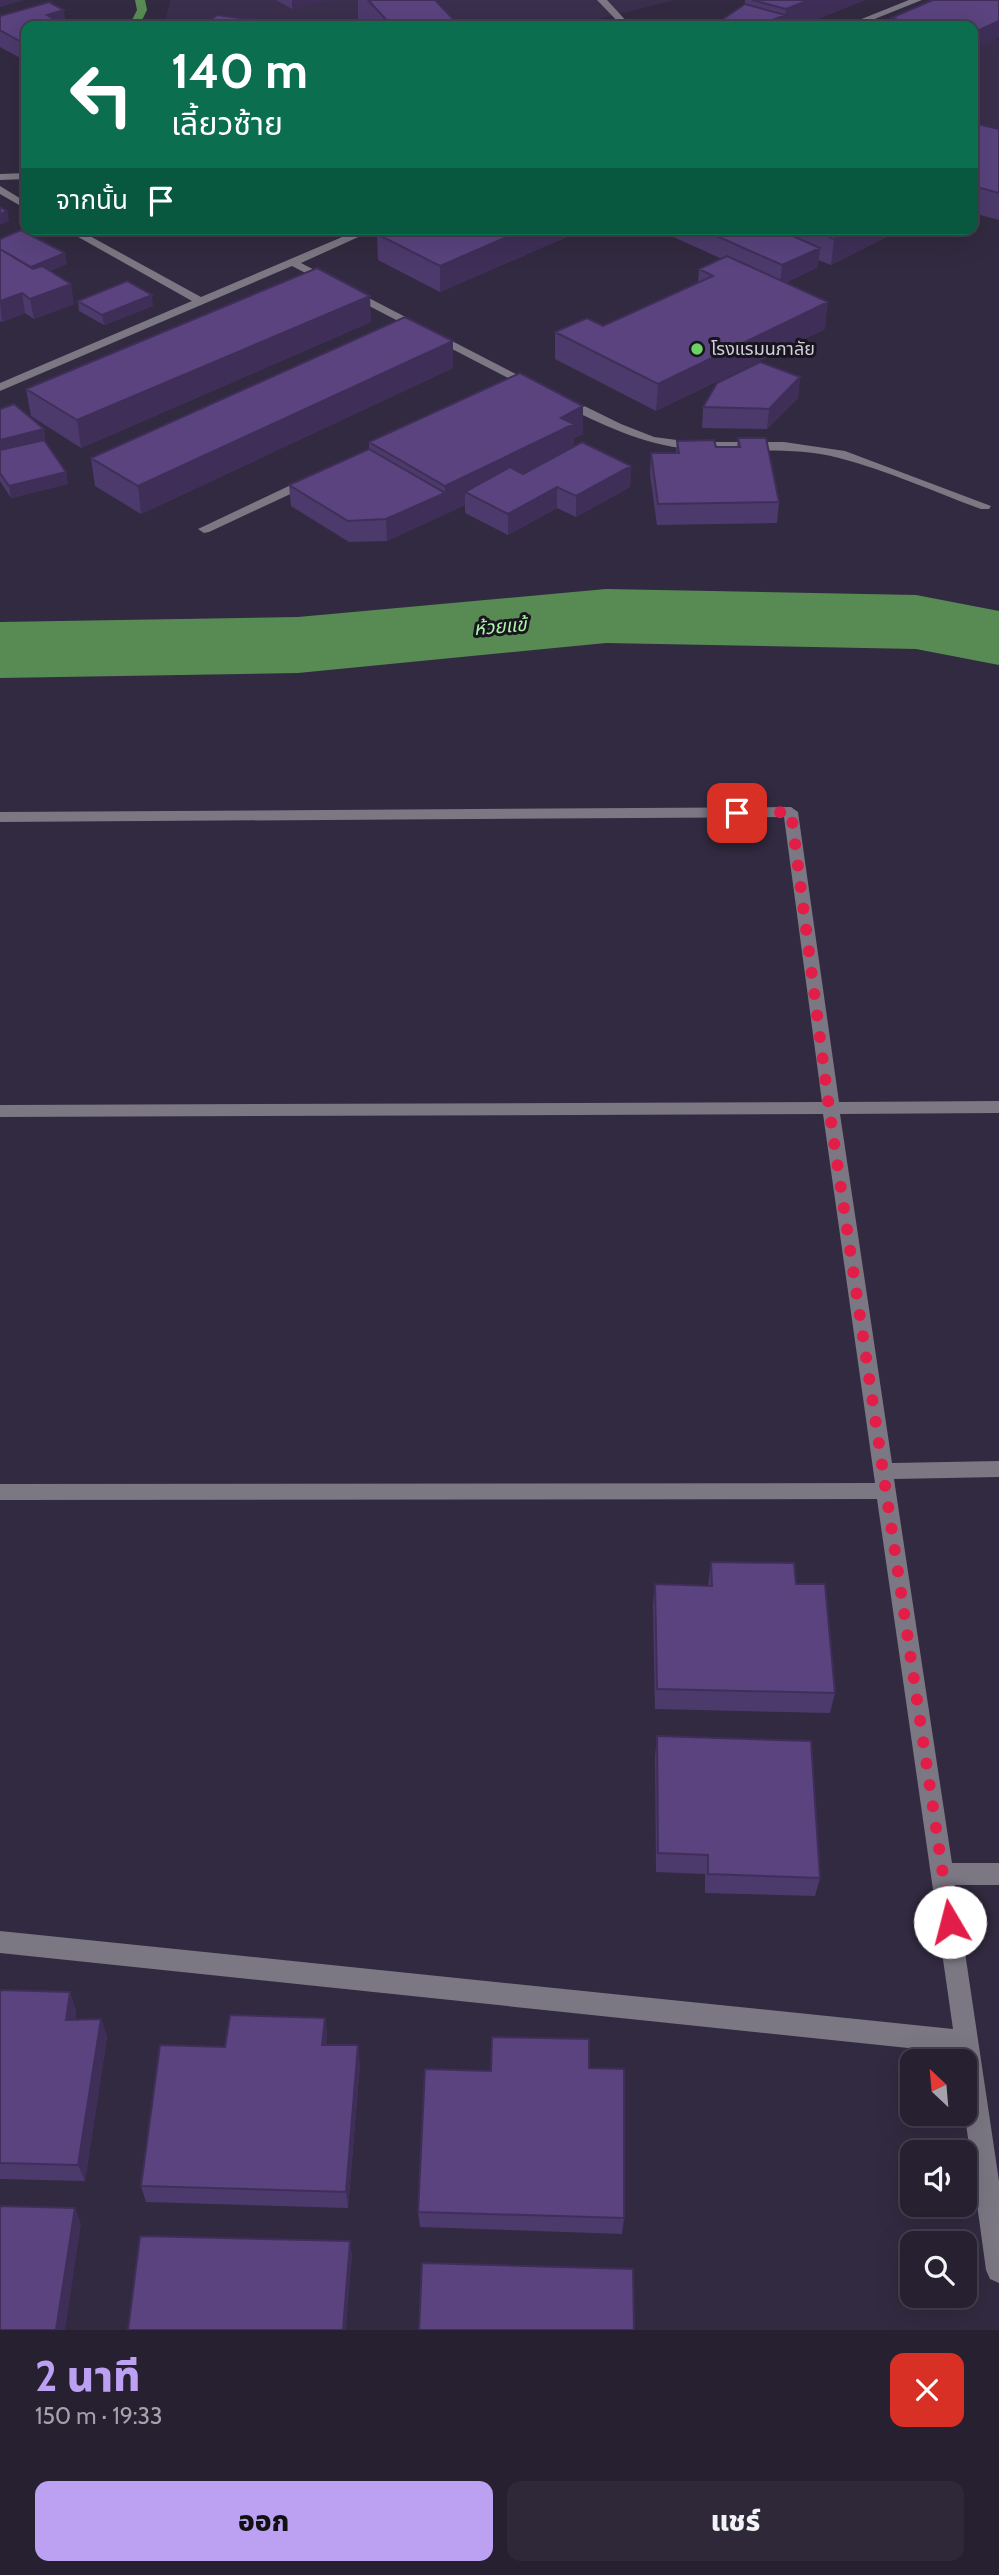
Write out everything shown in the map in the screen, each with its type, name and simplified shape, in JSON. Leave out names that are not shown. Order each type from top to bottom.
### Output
[{"type":"street","points":[[602,0],[624,21]]},
{"type":"street","points":[[862,21],[917,0]]},
{"type":"street","points":[[0,177],[21,176]]},
{"type":"street","points":[[0,189],[21,203]]},
{"type":"street","points":[[80,235],[202,302]]},
{"type":"street","points":[[0,387],[357,235]]},
{"type":"street","points":[[292,262],[516,383],[552,395],[617,427],[652,440],[692,446],[784,446],[841,454],[985,506]]},
{"type":"street","points":[[204,529],[326,472]]},
{"type":"street","points":[[0,817],[791,812],[829,1108],[968,2042],[999,2270]]},
{"type":"street","points":[[0,1111],[999,1107]]},
{"type":"street","points":[[0,1492],[885,1481],[999,1469]]},
{"type":"street","points":[[943,1874],[999,1874]]},
{"type":"street","points":[[0,1942],[968,2042]]},
{"type":"shaded area","points":[[171,0],[675,0],[591,21],[165,21]]},
{"type":"shaded area","points":[[995,39],[999,40],[999,138],[978,132],[978,47]]},
{"type":"building","points":[[368,0],[435,0],[455,21],[387,21]]},
{"type":"building","points":[[752,0],[809,0],[786,9]]},
{"type":"building","points":[[933,0],[999,0],[999,21],[978,31],[978,21],[902,21],[891,18]]},
{"type":"building","points":[[49,2],[64,10],[47,15],[57,21],[21,21],[21,42],[0,30],[0,16]]},
{"type":"building","points":[[745,4],[785,15],[770,21],[720,21]]},
{"type":"building","points":[[217,15],[263,21],[209,21]]},
{"type":"building","points":[[978,124],[999,129],[999,193],[978,187]]},
{"type":"building","points":[[21,230],[21,235],[31,235],[65,253],[31,267],[0,249],[0,239]]},
{"type":"building","points":[[379,235],[511,235],[440,266]]},
{"type":"building","points":[[714,235],[791,235],[820,248],[782,265]]},
{"type":"building","points":[[824,235],[842,235],[834,239]]},
{"type":"building","points":[[0,249],[33,269],[42,266],[71,284],[30,299],[22,293],[0,301]]},
{"type":"building","points":[[727,256],[828,302],[658,384],[555,332],[587,318],[603,326],[713,276],[699,269]]},
{"type":"building","points":[[317,268],[370,296],[77,420],[26,389]]},
{"type":"building","points":[[127,281],[152,295],[102,315],[78,301]]},
{"type":"building","points":[[405,317],[453,341],[138,486],[91,458]]},
{"type":"building","points":[[760,362],[800,377],[769,409],[703,407],[717,383]]},
{"type":"building","points":[[520,373],[583,406],[561,418],[574,424],[445,486],[369,442]]},
{"type":"building","points":[[14,404],[44,429],[0,440],[0,409]]},
{"type":"building","points":[[738,438],[766,438],[779,502],[658,504],[651,453],[679,453],[677,441],[714,440],[716,447],[740,447]]},
{"type":"building","points":[[44,440],[66,472],[9,486],[0,473],[0,450]]},
{"type":"building","points":[[582,442],[631,466],[576,496],[557,487],[508,514],[465,492],[510,467],[523,474]]},
{"type":"building","points":[[369,449],[445,493],[386,519],[348,521],[289,485]]},
{"type":"building","points":[[711,1562],[794,1563],[796,1584],[825,1584],[835,1693],[657,1689],[655,1584],[712,1586]]},
{"type":"building","points":[[657,1736],[811,1741],[820,1878],[708,1874],[708,1855],[658,1853]]},
{"type":"building","points":[[0,1990],[70,1992],[66,2020],[101,2019],[78,2165],[0,2163]]},
{"type":"building","points":[[230,2015],[325,2018],[322,2045],[358,2045],[346,2192],[141,2186],[160,2045],[225,2047]]},
{"type":"building","points":[[492,2037],[589,2039],[589,2068],[624,2069],[624,2218],[418,2212],[425,2069],[491,2071]]},
{"type":"building","points":[[0,2206],[75,2208],[56,2330],[0,2330]]},
{"type":"building","points":[[140,2236],[350,2241],[343,2330],[128,2330]]},
{"type":"building","points":[[422,2263],[633,2269],[634,2330],[419,2330]]},
{"type":"waterway","points":[[136,21],[142,10],[140,0]]},
{"type":"waterway","name":"ห้วยแข้","points":[[0,650],[298,645],[606,616],[916,622],[999,638]]},
{"type":"place","name":"โรงแรมนภาลัย","points":[[697,349]]},
{"type":"route","points":[[737,813],[791,812],[829,1108],[950,1922]]}]
